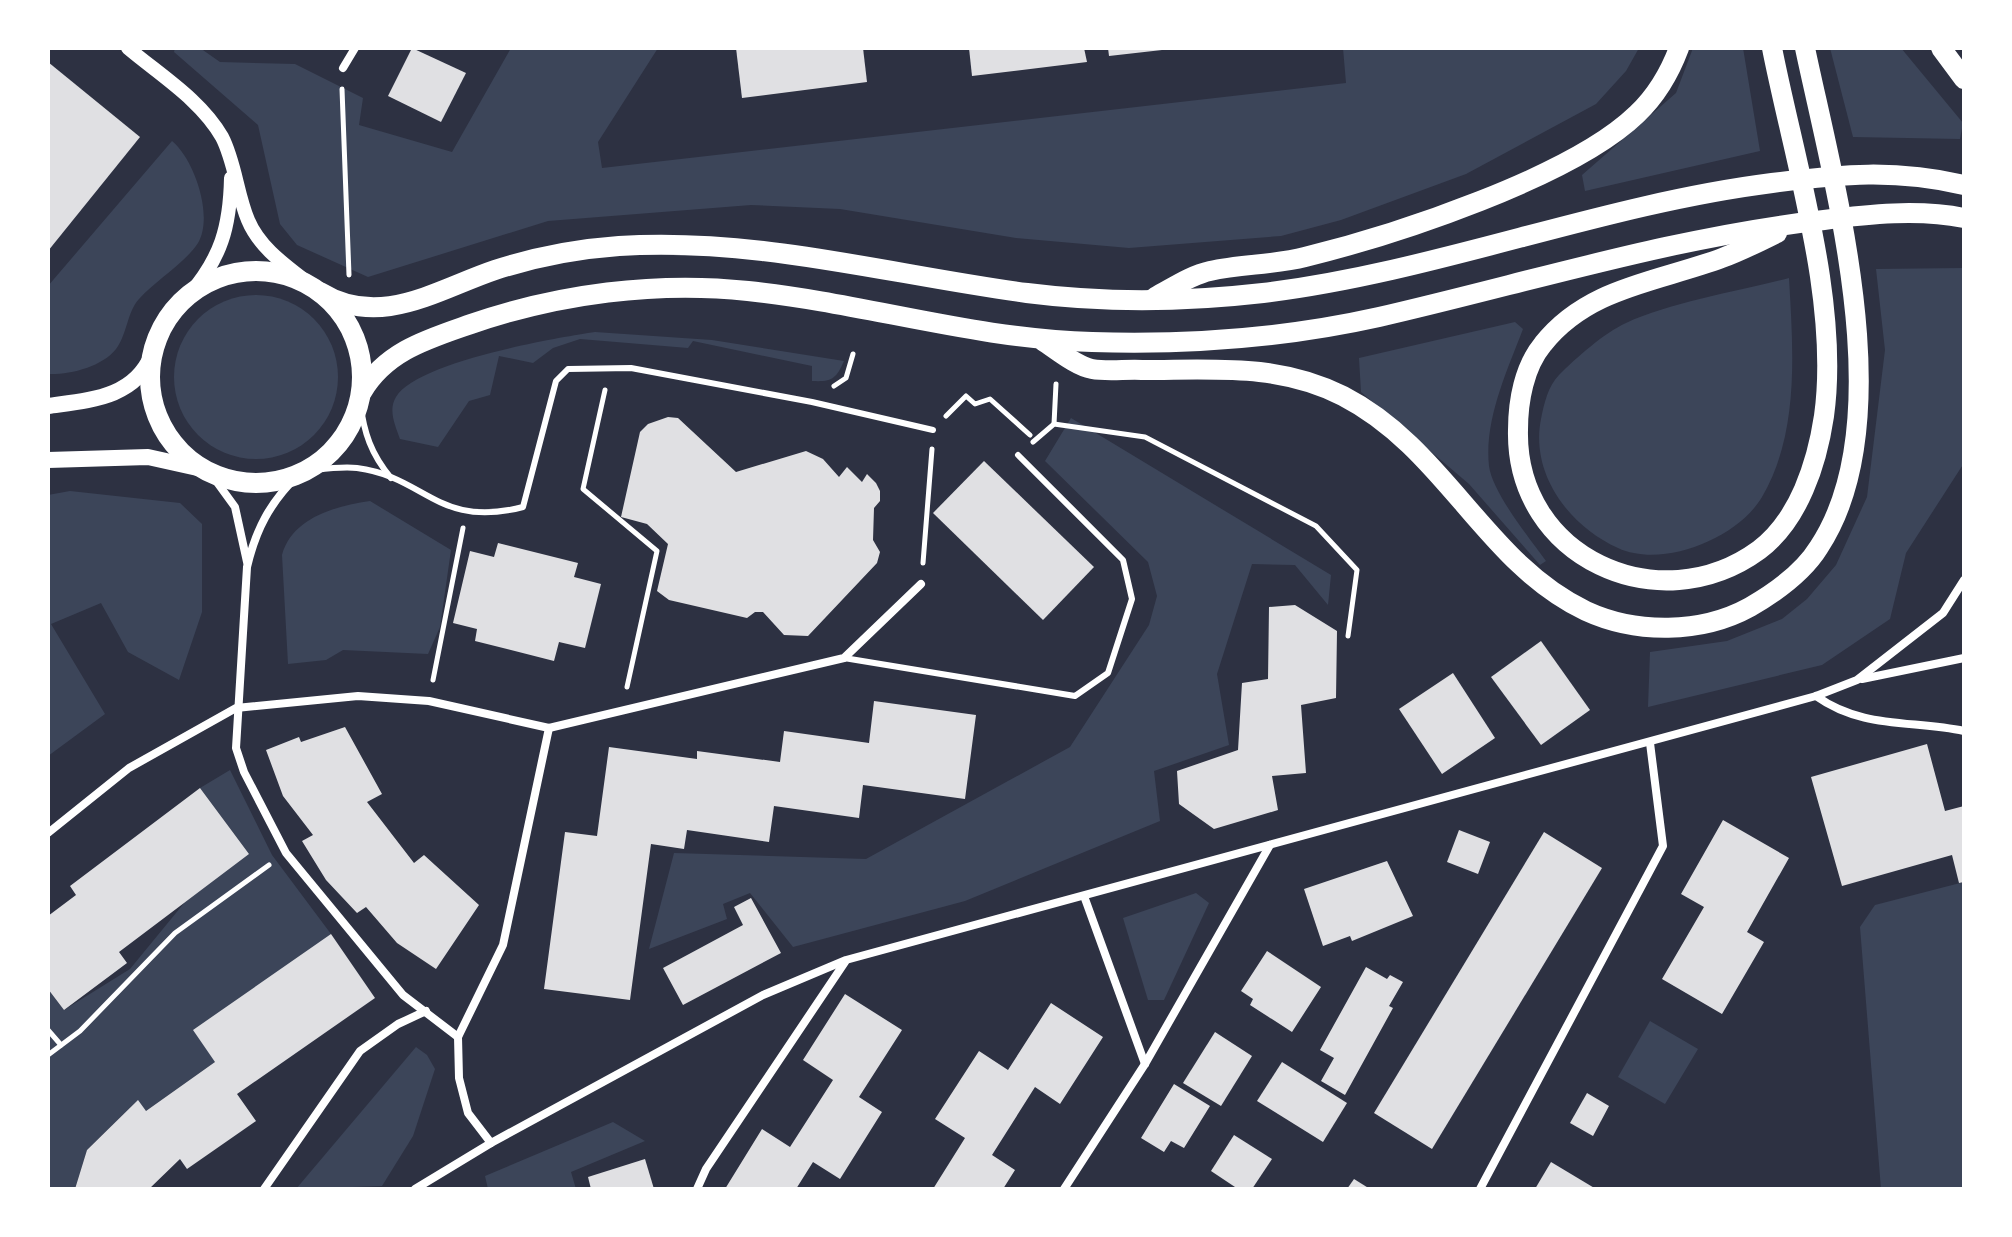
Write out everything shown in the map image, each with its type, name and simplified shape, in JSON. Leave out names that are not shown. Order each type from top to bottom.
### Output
[{"type":"main road","points":[[1147,300],[1207,271],[1302,258],[1345,246],[1437,216],[1549,169],[1618,130],[1639,113],[1667,75],[1679,48]]},
{"type":"main road","points":[[1772,48],[1817,269],[1826,346],[1824,413],[1811,471],[1780,529],[1760,549],[1738,563],[1688,578],[1663,579],[1616,573],[1565,543],[1543,520],[1530,498],[1521,467],[1518,409],[1531,365],[1555,330],[1605,295],[1723,258],[1801,222]]},
{"type":"main road","points":[[1941,48],[1964,79]]},
{"type":"main road","points":[[1040,339],[1090,369],[1248,369],[1299,378],[1344,397],[1415,447],[1499,544],[1541,584],[1599,616],[1663,628],[1715,621],[1746,609],[1787,583],[1818,550],[1841,507],[1848,481],[1857,422],[1857,347],[1847,248],[1807,58]]},
{"type":"main road","points":[[48,406],[122,391],[140,378],[166,321],[189,295],[225,275],[251,270],[277,272],[350,307],[388,308],[531,260],[611,247],[700,244],[804,255],[1029,293],[1147,300],[1262,293],[1322,284],[1745,186],[1892,173],[1914,174],[1964,185]]},
{"type":"main road","points":[[48,460],[148,457],[255,484],[302,473],[341,443],[361,397],[390,359],[429,338],[525,308],[621,292],[672,288],[751,291],[956,328],[1040,339],[1170,343],[1318,328],[1677,244],[1801,222],[1907,214],[1964,218]]},
{"type":"main road","points":[[316,289],[346,320],[355,337],[362,365],[361,397]]},
{"type":"main road","points":[[152,355],[150,388],[155,412],[176,448],[206,471]]},
{"type":"street","points":[[128,48],[204,112],[221,135],[248,221],[257,236],[273,255],[316,289]]},
{"type":"street","points":[[343,68],[355,48]]},
{"type":"street","points":[[189,295],[207,274],[227,234],[231,166]]},
{"type":"street","points":[[206,471],[235,507],[247,567]]},
{"type":"street","points":[[302,473],[275,498],[262,519],[247,567],[236,708],[236,748],[244,772],[286,853],[403,995],[458,1037]]},
{"type":"street","points":[[1857,680],[1943,613],[1964,580]]},
{"type":"street","points":[[48,833],[129,768],[236,708],[358,696],[429,701],[549,728],[844,658],[921,584]]},
{"type":"street","points":[[415,1189],[491,1143],[763,995],[846,960],[1650,743],[1816,696],[1857,680],[1964,658]]},
{"type":"street","points":[[1816,696],[1835,709],[1871,721],[1964,731]]},
{"type":"street","points":[[491,1143],[468,1113],[459,1078],[458,1037],[503,945],[549,728]]},
{"type":"street","points":[[1480,1189],[1663,846],[1650,743]]},
{"type":"street","points":[[1064,1189],[1145,1064],[1270,845]]},
{"type":"street","points":[[1084,896],[1145,1064]]},
{"type":"street","points":[[697,1189],[706,1169],[846,960]]},
{"type":"street","points":[[264,1189],[360,1051],[398,1024],[426,1011]]},
{"type":"lane","points":[[302,473],[360,468],[391,478],[438,504],[466,512],[495,514],[523,507],[556,381],[568,369],[631,368],[812,402],[933,430]]},
{"type":"lane","points":[[361,397],[364,434],[374,457],[391,478]]},
{"type":"lane","points":[[844,658],[1075,696],[1108,673],[1132,599],[1123,560],[1018,455]]},
{"type":"path","points":[[343,68],[341,124],[346,169],[349,279]]},
{"type":"path","points":[[812,402],[846,378],[853,354]]},
{"type":"path","points":[[610,369],[583,489],[657,551],[622,712]]},
{"type":"path","points":[[1018,455],[1054,424],[1056,384]]},
{"type":"path","points":[[921,584],[933,430],[966,396],[975,404],[990,399],[1036,440]]},
{"type":"path","points":[[1054,424],[1145,437],[1316,526],[1357,570],[1348,636]]},
{"type":"path","points":[[429,701],[466,512]]},
{"type":"path","points":[[48,1055],[175,933],[286,853]]},
{"type":"path","points":[[48,1030],[61,1045]]},
{"type":"shaded area","points":[[175,48],[200,48],[220,62],[295,64],[363,98],[359,125],[452,152],[511,48],[658,48],[598,142],[602,168],[1346,83],[1343,48],[1639,48],[1626,71],[1596,104],[1466,174],[1341,220],[1281,236],[1129,248],[1016,238],[840,209],[751,205],[548,221],[368,277],[297,245],[280,224],[258,125],[174,52]]},
{"type":"shaded area","points":[[1693,48],[1743,48],[1760,151],[1585,191],[1582,175],[1676,93]]},
{"type":"shaded area","points":[[1830,48],[1901,48],[1963,123],[1960,139],[1853,137]]},
{"type":"shaded area","points":[[172,141],[188,161],[203,204],[204,218],[198,243],[139,299],[120,343],[110,355],[85,369],[48,374],[48,286]]},
{"type":"shaded area","points":[[1964,268],[1964,463],[1906,553],[1890,619],[1822,665],[1648,707],[1650,652],[1727,641],[1782,619],[1807,599],[1836,565],[1867,497],[1885,350],[1876,269]]},
{"type":"shaded area","points":[[1789,278],[1792,362],[1788,418],[1774,472],[1751,512],[1718,537],[1698,546],[1656,555],[1636,554],[1618,548],[1584,526],[1557,496],[1542,459],[1539,439],[1541,419],[1555,379],[1591,346],[1626,323],[1684,303]]},
{"type":"shaded area","points":[[256,295],[287,301],[314,319],[332,346],[338,377],[332,408],[314,435],[287,453],[256,459],[225,453],[198,435],[180,408],[174,377],[180,346],[198,319],[225,301]]},
{"type":"shaded area","points":[[1515,322],[1523,329],[1493,414],[1489,466],[1504,502],[1546,561],[1540,565],[1469,484],[1361,392],[1359,358]]},
{"type":"shaded area","points":[[595,332],[712,340],[844,361],[832,378],[812,381],[812,366],[693,341],[688,348],[580,339],[553,348],[533,363],[499,356],[490,395],[469,401],[438,447],[400,439],[393,407],[396,397],[409,384],[430,373],[488,354]]},
{"type":"shaded area","points":[[1071,418],[1331,575],[1328,605],[1295,565],[1252,564],[1217,674],[1229,745],[1154,771],[1160,821],[965,901],[793,947],[750,893],[723,904],[727,919],[649,949],[674,853],[866,859],[1070,747],[1149,625],[1157,596],[1148,562],[1045,461]]},
{"type":"shaded area","points":[[70,491],[180,503],[202,524],[202,612],[179,680],[128,652],[101,603],[51,624],[105,714],[48,756],[48,495]]},
{"type":"shaded area","points":[[370,501],[451,550],[440,627],[428,654],[343,650],[326,660],[288,664],[282,555],[287,542],[305,523],[317,516],[343,506]]},
{"type":"shaded area","points":[[230,770],[272,855],[331,934],[215,1062],[146,1111],[137,1101],[87,1150],[75,1189],[48,1189],[48,989],[64,1010],[130,969],[185,902],[249,854],[200,788]]},
{"type":"shaded area","points":[[1964,882],[1964,1189],[1881,1189],[1860,927],[1875,905]]},
{"type":"shaded area","points":[[1196,893],[1209,903],[1164,1000],[1148,1000],[1123,918]]},
{"type":"shaded area","points":[[1650,1021],[1698,1049],[1665,1104],[1618,1077]]},
{"type":"shaded area","points":[[416,1047],[427,1055],[435,1069],[413,1136],[382,1186],[296,1189]]},
{"type":"shaded area","points":[[613,1122],[645,1141],[571,1172],[576,1189],[488,1189],[485,1176]]},
{"type":"building","points":[[412,48],[466,73],[441,122],[388,96]]},
{"type":"building","points":[[736,48],[863,48],[867,82],[742,98]]},
{"type":"building","points":[[969,48],[1084,48],[1087,62],[972,76]]},
{"type":"building","points":[[1108,48],[1162,48],[1162,50],[1109,56]]},
{"type":"building","points":[[48,62],[140,137],[48,251]]},
{"type":"building","points":[[668,417],[678,418],[736,472],[806,451],[823,459],[839,477],[847,467],[862,482],[867,474],[876,483],[880,491],[880,501],[874,508],[873,540],[880,552],[877,563],[808,636],[784,635],[763,612],[755,612],[747,618],[669,600],[657,591],[668,544],[647,524],[621,517],[640,432],[648,424]]},
{"type":"building","points":[[984,461],[1094,567],[1043,620],[933,513]]},
{"type":"building","points":[[498,543],[578,563],[574,577],[601,584],[585,648],[559,642],[554,661],[475,641],[477,629],[453,623],[470,551],[494,557]]},
{"type":"building","points":[[1295,605],[1337,631],[1336,698],[1301,705],[1306,773],[1272,776],[1278,810],[1214,829],[1179,804],[1177,771],[1238,750],[1242,683],[1268,679],[1269,607]]},
{"type":"building","points":[[1541,641],[1590,710],[1541,745],[1491,677]]},
{"type":"building","points":[[1453,673],[1495,738],[1442,774],[1399,709]]},
{"type":"building","points":[[874,701],[976,715],[965,799],[863,785],[859,818],[774,806],[769,842],[687,830],[684,849],[651,844],[630,1000],[544,989],[565,832],[597,836],[609,747],[697,759],[697,751],[780,762],[784,731],[869,743]]},
{"type":"building","points":[[345,727],[382,794],[367,802],[414,863],[424,855],[479,905],[436,969],[397,943],[366,907],[357,913],[326,880],[302,841],[313,835],[283,796],[266,750],[299,737],[301,742]]},
{"type":"building","points":[[1927,744],[1945,811],[1964,806],[1964,882],[1959,883],[1952,855],[1842,886],[1811,777]]},
{"type":"building","points":[[200,788],[249,854],[119,952],[127,963],[64,1010],[48,989],[48,916],[76,895],[70,886]]},
{"type":"building","points":[[1723,820],[1789,858],[1747,932],[1764,942],[1722,1014],[1662,979],[1704,907],[1681,894]]},
{"type":"building","points":[[1459,830],[1490,842],[1478,874],[1447,862]]},
{"type":"building","points":[[1544,832],[1602,868],[1432,1149],[1374,1113]]},
{"type":"building","points":[[1387,861],[1413,916],[1352,941],[1350,936],[1323,946],[1304,889]]},
{"type":"building","points":[[751,898],[781,953],[683,1005],[663,968],[743,925],[734,907]]},
{"type":"building","points":[[331,934],[375,998],[237,1094],[256,1121],[187,1169],[180,1159],[149,1189],[75,1189],[87,1150],[138,1100],[146,1111],[215,1062],[193,1030]]},
{"type":"building","points":[[1267,951],[1321,987],[1292,1032],[1250,1005],[1253,999],[1241,991]]},
{"type":"building","points":[[1366,967],[1387,979],[1390,975],[1403,982],[1389,1006],[1393,1008],[1345,1095],[1321,1081],[1334,1058],[1320,1050]]},
{"type":"building","points":[[845,994],[902,1030],[859,1097],[882,1112],[840,1179],[813,1162],[796,1189],[725,1189],[762,1129],[790,1147],[833,1080],[803,1060]]},
{"type":"building","points":[[1051,1003],[1103,1037],[1060,1104],[1035,1087],[992,1155],[1015,1170],[1003,1189],[933,1189],[965,1138],[935,1119],[979,1051],[1008,1070]]},
{"type":"building","points":[[1215,1032],[1252,1056],[1221,1106],[1183,1083]]},
{"type":"building","points":[[1282,1062],[1347,1103],[1323,1142],[1257,1101]]},
{"type":"building","points":[[1174,1084],[1210,1106],[1184,1148],[1171,1141],[1164,1152],[1141,1138]]},
{"type":"building","points":[[1587,1093],[1609,1106],[1593,1136],[1570,1123]]},
{"type":"building","points":[[1234,1135],[1272,1159],[1252,1189],[1238,1189],[1211,1171]]},
{"type":"building","points":[[645,1159],[654,1189],[591,1189],[588,1177]]},
{"type":"building","points":[[1551,1162],[1596,1189],[1535,1189]]},
{"type":"building","points":[[1354,1179],[1370,1189],[1347,1189]]}]
